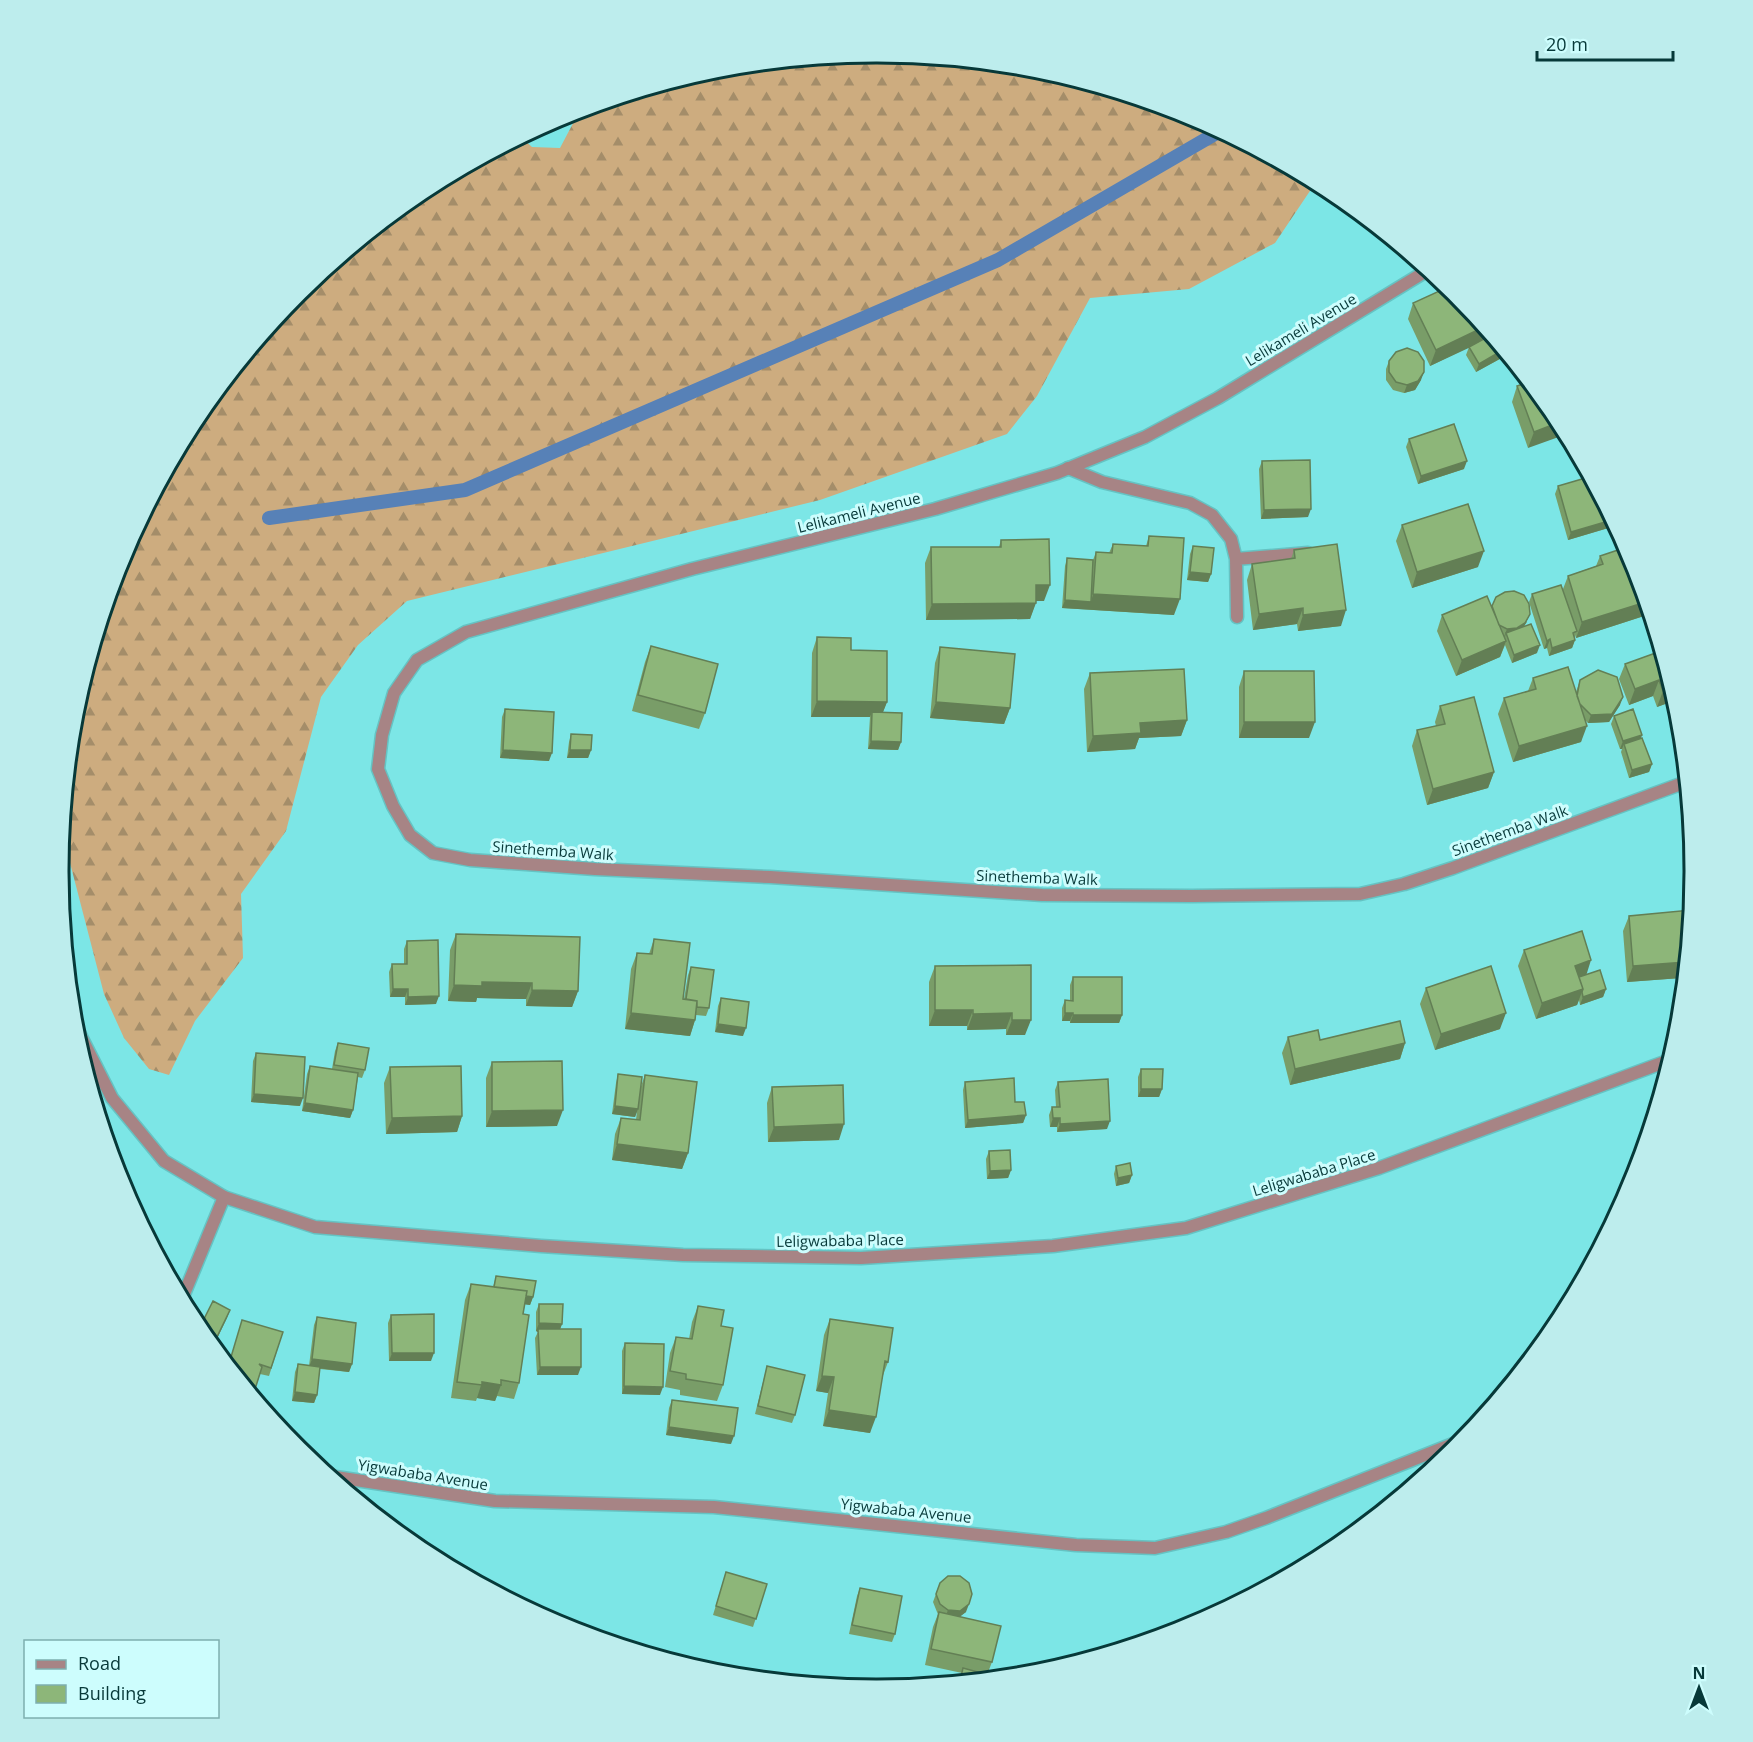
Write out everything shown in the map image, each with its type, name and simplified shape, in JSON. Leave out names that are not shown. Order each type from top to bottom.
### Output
[{"type":"street","name":"Lelikameli Avenue","points":[[393,806],[378,769],[382,735],[394,693],[417,660],[466,632],[692,569],[935,509],[1068,468],[1145,436],[1218,398],[1420,275]]},
{"type":"street","points":[[1068,468],[1102,482],[1190,503],[1212,515],[1231,539],[1236,559],[1237,617]]},
{"type":"street","points":[[1236,559],[1325,551]]},
{"type":"street","name":"Sinethemba Walk","points":[[393,806],[410,835],[433,853],[470,860],[1042,895],[1360,894],[1404,884],[1453,868],[1680,784]]},
{"type":"street","name":"Leligwababa Place","points":[[90,1055],[112,1098],[164,1161],[224,1197],[315,1227],[683,1255],[861,1258],[1053,1246],[1186,1228],[1379,1168],[1661,1064]]},
{"type":"street","points":[[186,1289],[224,1197]]},
{"type":"street","name":"Yigwababa Avenue","points":[[345,1478],[495,1502],[714,1507],[1076,1545],[1155,1548],[1226,1532],[1441,1449]]},
{"type":"green space","points":[[876,63],[929,65],[982,70],[1034,79],[1136,106],[1234,146],[1311,190],[1275,243],[1189,289],[1090,298],[1037,396],[1007,434],[820,500],[407,601],[358,645],[321,697],[286,831],[241,894],[243,958],[195,1021],[169,1075],[149,1069],[124,1038],[104,994],[69,860],[75,766],[84,713],[111,611],[130,562],[177,467],[205,422],[235,379],[305,300],[385,230],[428,199],[473,171],[527,142],[532,147],[560,148],[573,123],[667,91],[719,79],[771,70],[824,65]]},
{"type":"building","points":[[1439,291],[1477,330],[1436,350],[1413,303]]},
{"type":"building","points":[[1484,339],[1497,354],[1479,364],[1469,347]]},
{"type":"building","points":[[1407,348],[1418,352],[1424,361],[1424,372],[1418,381],[1407,385],[1396,382],[1389,372],[1389,361],[1396,352]]},
{"type":"building","points":[[1522,384],[1550,426],[1534,432],[1517,386]]},
{"type":"building","points":[[1454,424],[1467,461],[1421,476],[1409,439]]},
{"type":"building","points":[[1310,460],[1311,509],[1264,510],[1262,461]]},
{"type":"building","points":[[1582,479],[1605,522],[1571,532],[1558,486]]},
{"type":"building","points":[[1468,504],[1484,551],[1417,572],[1402,525]]},
{"type":"building","points":[[1149,536],[1184,538],[1180,599],[1093,594],[1096,552],[1112,553],[1113,544],[1148,546]]},
{"type":"building","points":[[1049,539],[1050,585],[1036,585],[1036,603],[932,604],[931,547],[1001,547],[1001,540]]},
{"type":"building","points":[[1337,544],[1346,610],[1303,615],[1303,608],[1259,614],[1252,564],[1295,558],[1294,550]]},
{"type":"building","points":[[1193,546],[1214,548],[1211,574],[1190,572]]},
{"type":"building","points":[[1618,550],[1639,604],[1582,622],[1568,576],[1603,564],[1600,556]]},
{"type":"building","points":[[1067,558],[1093,560],[1091,602],[1065,600]]},
{"type":"building","points":[[1561,585],[1577,631],[1573,633],[1575,640],[1552,648],[1550,639],[1547,641],[1532,594]]},
{"type":"building","points":[[1514,591],[1524,595],[1529,604],[1530,614],[1525,623],[1517,628],[1507,629],[1499,625],[1492,606],[1496,597],[1505,592]]},
{"type":"building","points":[[1487,596],[1506,641],[1462,660],[1442,615]]},
{"type":"building","points":[[1531,624],[1540,645],[1514,655],[1506,633]]},
{"type":"building","points":[[817,637],[851,638],[851,650],[887,651],[887,702],[817,701]]},
{"type":"building","points":[[651,646],[718,664],[705,713],[638,695]]},
{"type":"building","points":[[940,647],[1015,654],[1010,708],[936,702]]},
{"type":"building","points":[[1654,653],[1664,691],[1659,680],[1635,689],[1625,664]]},
{"type":"building","points":[[1568,667],[1587,726],[1519,746],[1504,698],[1536,689],[1533,678]]},
{"type":"building","points":[[1184,669],[1187,720],[1140,723],[1141,733],[1093,736],[1090,673]]},
{"type":"building","points":[[1598,670],[1617,677],[1623,697],[1612,714],[1591,715],[1580,704],[1577,696],[1580,680]]},
{"type":"building","points":[[1244,671],[1314,671],[1315,722],[1244,722]]},
{"type":"building","points":[[1474,697],[1494,772],[1433,789],[1417,730],[1445,724],[1440,706]]},
{"type":"building","points":[[505,709],[554,712],[552,753],[503,750]]},
{"type":"building","points":[[1633,709],[1642,735],[1623,741],[1614,716]]},
{"type":"building","points":[[872,712],[902,713],[901,742],[871,741]]},
{"type":"building","points":[[571,734],[592,735],[591,750],[570,750]]},
{"type":"building","points":[[1642,738],[1652,764],[1632,770],[1624,744]]},
{"type":"building","points":[[1683,911],[1679,963],[1633,966],[1629,916]]},
{"type":"building","points":[[1582,931],[1591,960],[1575,966],[1583,989],[1542,1003],[1524,950]]},
{"type":"building","points":[[456,934],[580,937],[578,991],[532,990],[532,983],[482,982],[482,986],[454,985]]},
{"type":"building","points":[[654,939],[690,943],[683,999],[697,1001],[695,1020],[631,1013],[637,953],[652,954]]},
{"type":"building","points":[[438,940],[439,996],[408,997],[408,989],[393,989],[392,964],[407,964],[407,941]]},
{"type":"building","points":[[1031,965],[1031,1020],[1012,1020],[1012,1013],[973,1014],[973,1010],[935,1010],[935,966]]},
{"type":"building","points":[[1491,966],[1506,1013],[1441,1034],[1426,988]]},
{"type":"building","points":[[691,967],[714,970],[709,1008],[697,1007],[697,1001],[686,999]]},
{"type":"building","points":[[1600,970],[1606,989],[1583,997],[1579,977]]},
{"type":"building","points":[[1073,977],[1122,977],[1122,1015],[1065,1013],[1065,1000],[1073,1001]]},
{"type":"building","points":[[721,998],[749,1002],[746,1028],[718,1024]]},
{"type":"building","points":[[1400,1021],[1405,1043],[1295,1069],[1288,1037],[1318,1030],[1320,1040]]},
{"type":"building","points":[[338,1043],[369,1048],[365,1070],[334,1065]]},
{"type":"building","points":[[256,1053],[305,1057],[303,1098],[254,1094]]},
{"type":"building","points":[[562,1061],[563,1110],[492,1111],[492,1062]]},
{"type":"building","points":[[310,1066],[358,1073],[353,1110],[305,1103]]},
{"type":"building","points":[[461,1066],[462,1116],[392,1118],[390,1067]]},
{"type":"building","points":[[1141,1069],[1163,1069],[1162,1089],[1141,1089]]},
{"type":"building","points":[[618,1074],[642,1077],[638,1109],[615,1106]]},
{"type":"building","points":[[645,1075],[697,1082],[688,1153],[617,1144],[621,1118],[640,1120]]},
{"type":"building","points":[[1014,1078],[1015,1102],[1024,1102],[1026,1115],[968,1120],[965,1082]]},
{"type":"building","points":[[1108,1079],[1110,1121],[1060,1124],[1060,1118],[1053,1118],[1052,1107],[1060,1107],[1058,1082]]},
{"type":"building","points":[[843,1085],[844,1124],[774,1127],[772,1087]]},
{"type":"building","points":[[1010,1150],[1011,1170],[990,1171],[989,1151]]},
{"type":"building","points":[[1130,1163],[1132,1175],[1118,1178],[1116,1166]]},
{"type":"building","points":[[496,1276],[536,1281],[533,1297],[526,1296],[527,1291],[494,1287]]},
{"type":"building","points":[[471,1284],[527,1291],[523,1314],[529,1315],[519,1383],[501,1380],[501,1385],[457,1382]]},
{"type":"building","points":[[213,1301],[230,1310],[217,1337],[204,1319]]},
{"type":"building","points":[[539,1304],[563,1304],[562,1324],[539,1323]]},
{"type":"building","points":[[698,1306],[724,1310],[721,1326],[733,1328],[723,1385],[686,1379],[686,1374],[670,1371],[676,1337],[692,1339]]},
{"type":"building","points":[[434,1314],[434,1353],[392,1353],[391,1315]]},
{"type":"building","points":[[317,1317],[356,1323],[352,1364],[312,1359]]},
{"type":"building","points":[[830,1319],[893,1328],[876,1417],[829,1410],[834,1377],[822,1376]]},
{"type":"building","points":[[242,1320],[283,1332],[271,1368],[259,1364],[262,1367],[256,1386],[231,1357]]},
{"type":"building","points":[[538,1329],[581,1329],[581,1367],[540,1367]]},
{"type":"building","points":[[625,1343],[664,1344],[663,1387],[624,1386]]},
{"type":"building","points":[[298,1364],[320,1367],[317,1395],[295,1392]]},
{"type":"building","points":[[767,1366],[805,1375],[795,1415],[758,1406]]},
{"type":"building","points":[[672,1400],[738,1408],[734,1436],[669,1427]]},
{"type":"building","points":[[726,1572],[767,1584],[756,1619],[716,1606]]},
{"type":"building","points":[[948,1576],[960,1576],[969,1583],[972,1594],[969,1604],[960,1611],[948,1610],[940,1604],[936,1594],[940,1583]]},
{"type":"building","points":[[860,1588],[902,1596],[895,1634],[852,1625]]},
{"type":"building","points":[[939,1612],[1001,1626],[992,1662],[931,1649]]},
{"type":"building","points":[[963,1668],[979,1672],[962,1674]]},
{"type":"waterway","points":[[269,518],[465,490],[998,260],[1211,136]]}]
